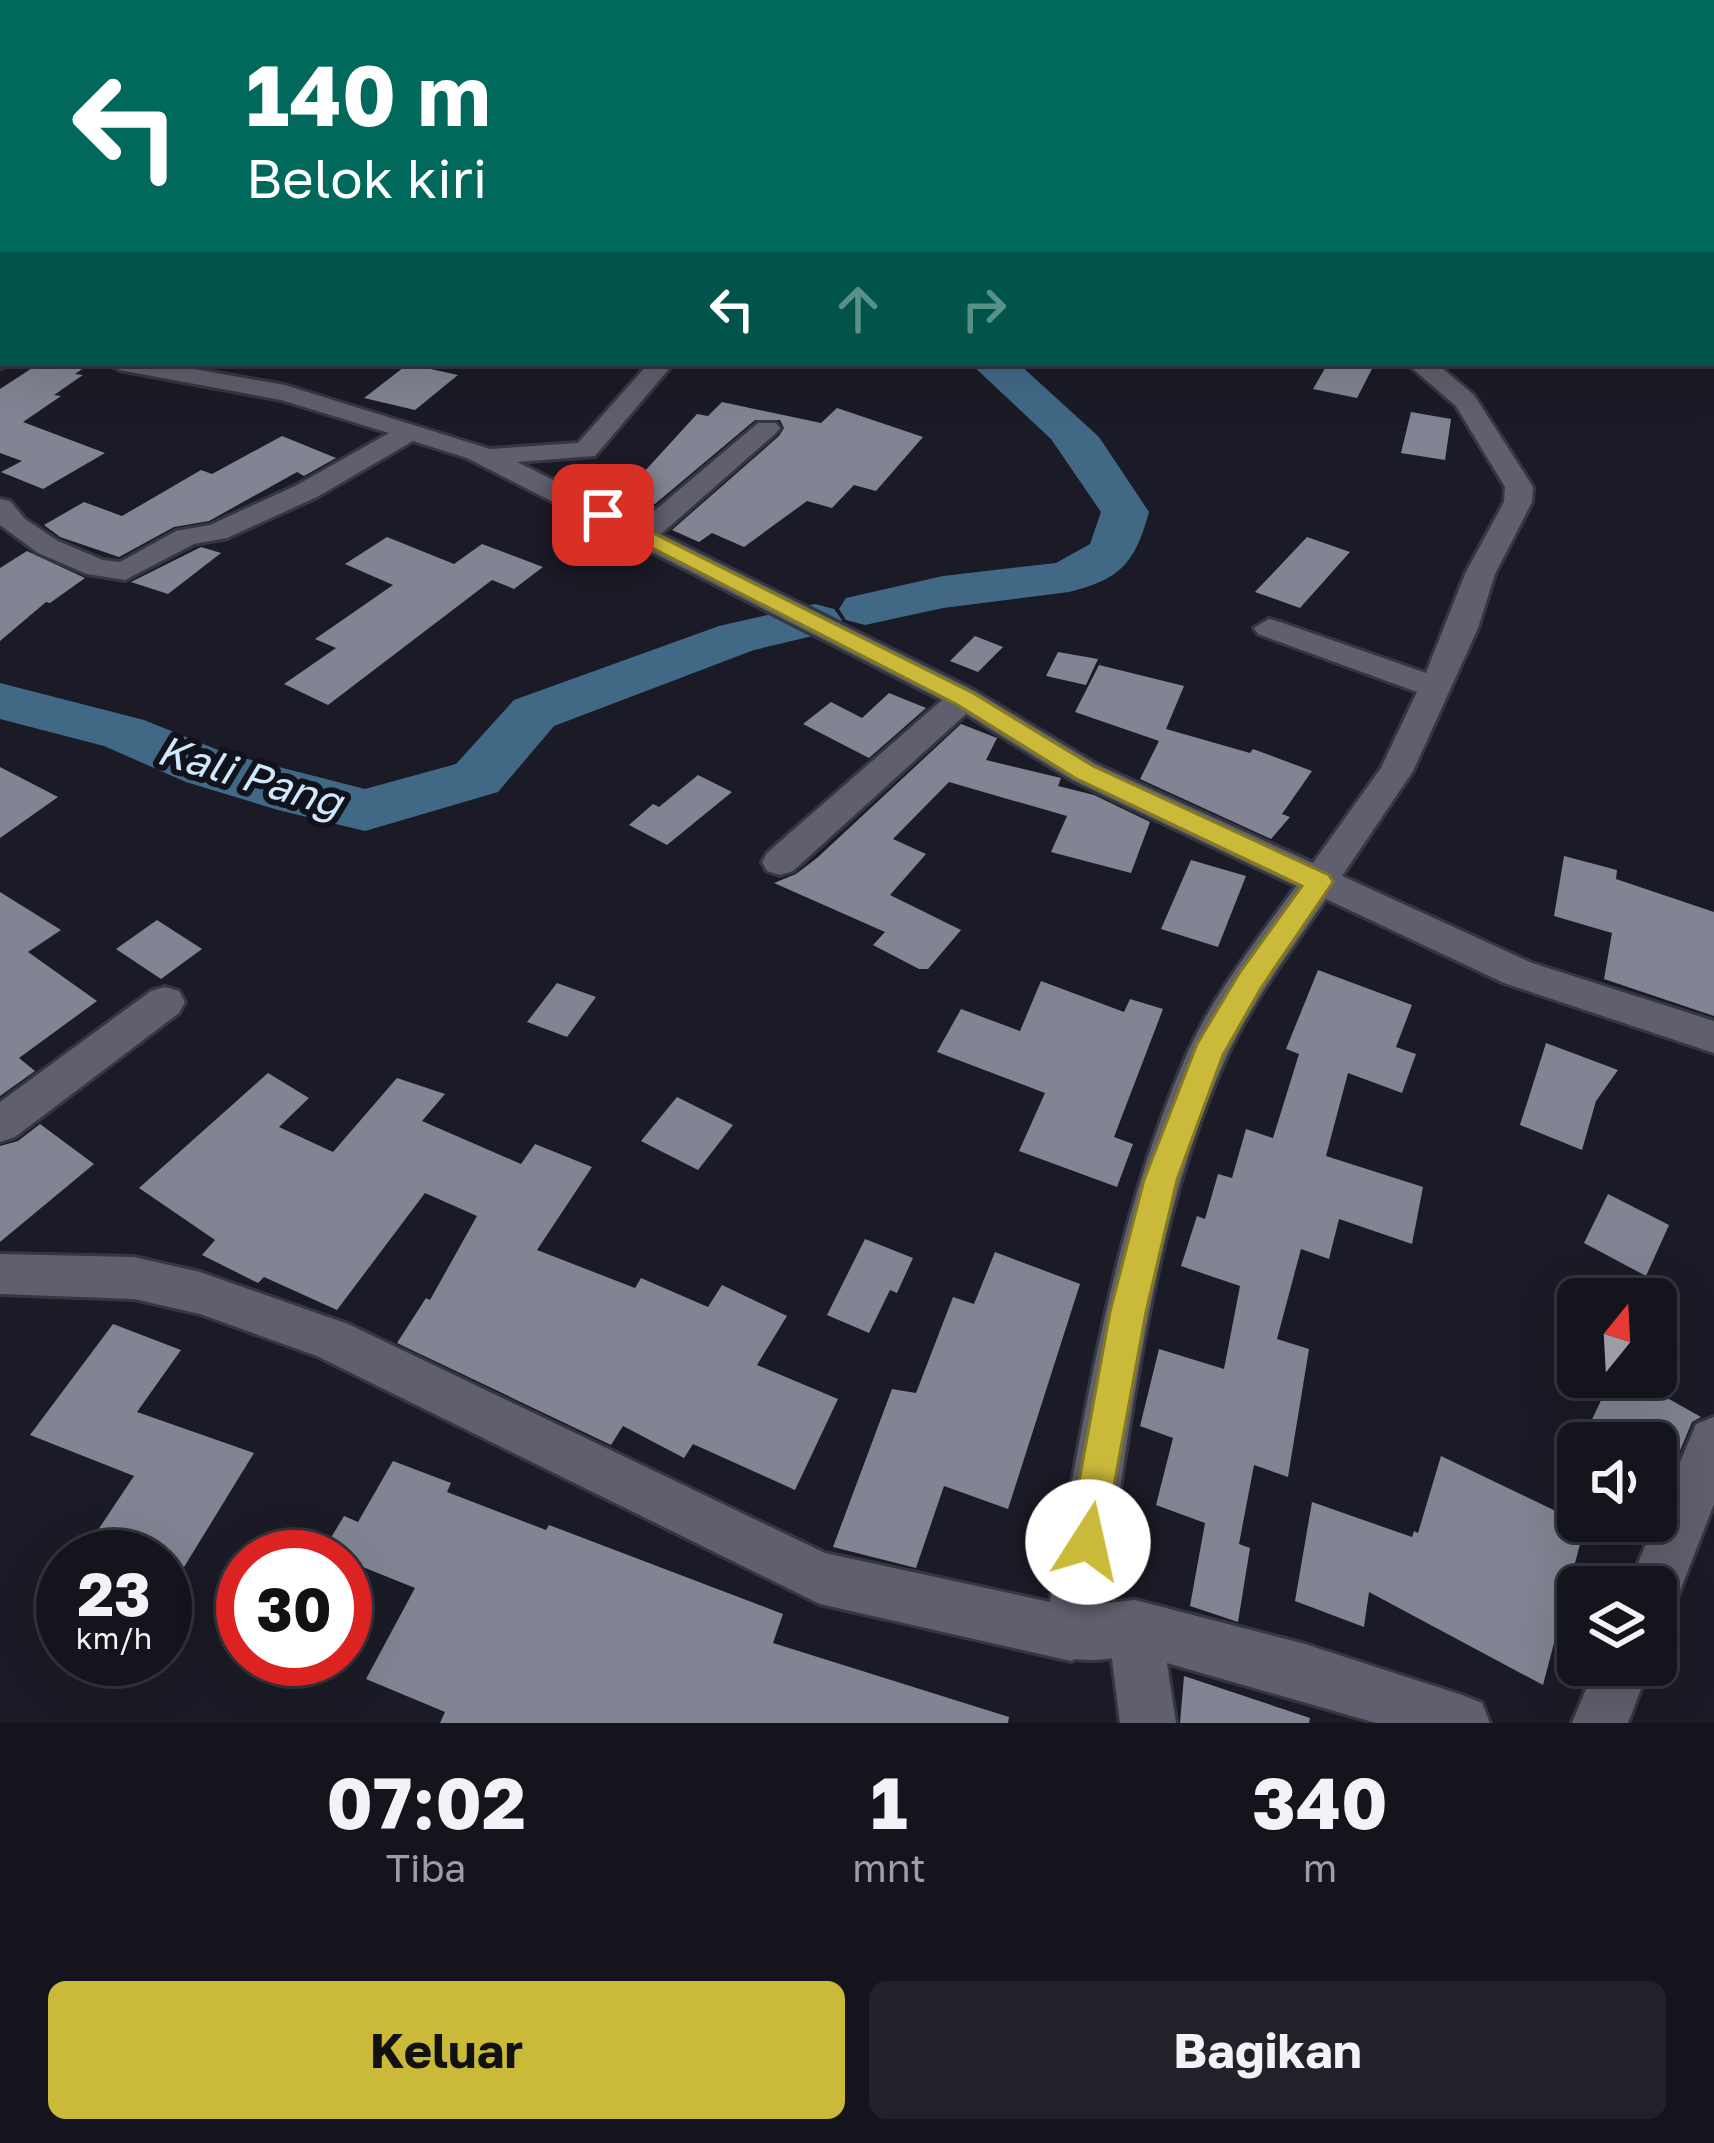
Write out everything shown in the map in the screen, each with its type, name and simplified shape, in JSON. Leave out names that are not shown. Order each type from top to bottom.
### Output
[{"type":"street","points":[[136,366],[285,393],[488,457],[964,698],[1084,772],[1519,973],[1714,1037]]},
{"type":"street","points":[[488,457],[586,450],[659,366]]},
{"type":"street","points":[[1071,1634],[1128,1312],[1161,1180],[1208,1053],[1250,980],[1396,771],[1463,628],[1480,574],[1518,502],[1519,487],[1458,391],[1422,366]]},
{"type":"street","points":[[642,536],[767,428]]},
{"type":"street","points":[[0,507],[15,525],[48,547],[97,568],[125,571],[186,537],[217,532],[307,491],[410,432]]},
{"type":"street","points":[[1269,628],[1435,687]]},
{"type":"street","points":[[780,862],[964,698]]},
{"type":"street","points":[[0,1125],[165,1002]]},
{"type":"street","points":[[0,1274],[134,1278],[200,1293],[331,1339],[820,1578],[1071,1634],[1135,1627],[1305,1672],[1462,1723]]},
{"type":"street","points":[[1663,1566],[1714,1441]]},
{"type":"street","points":[[1135,1627],[1148,1723]]},
{"type":"street","points":[[1600,1723],[1615,1686]]},
{"type":"building","points":[[35,366],[87,366],[75,374],[83,375],[54,395],[61,396],[23,422],[105,453],[43,489],[1,472],[22,461],[0,453],[0,389]]},
{"type":"building","points":[[405,366],[458,375],[415,410],[364,398]]},
{"type":"building","points":[[1326,366],[1373,366],[1357,398],[1313,389]]},
{"type":"building","points":[[722,402],[821,423],[837,408],[923,437],[876,491],[854,485],[832,508],[807,501],[744,547],[712,533],[699,542],[672,530],[779,436],[784,428],[780,420],[755,420],[655,504],[621,497],[697,414],[708,416]]},
{"type":"building","points":[[1411,412],[1451,419],[1445,460],[1401,453]]},
{"type":"building","points":[[282,436],[336,458],[304,476],[297,472],[209,521],[174,527],[119,557],[60,537],[44,525],[84,502],[122,516],[201,470],[212,474]]},
{"type":"building","points":[[387,537],[454,564],[482,544],[543,567],[514,589],[492,580],[328,705],[284,684],[336,648],[315,639],[393,585],[345,564]]},
{"type":"building","points":[[1307,537],[1350,552],[1300,608],[1255,592]]},
{"type":"building","points":[[201,547],[221,553],[168,594],[131,582]]},
{"type":"building","points":[[27,551],[85,578],[46,602],[0,641],[0,568]]},
{"type":"building","points":[[975,636],[1003,647],[978,672],[950,661]]},
{"type":"building","points":[[1058,652],[1098,659],[1086,685],[1046,676]]},
{"type":"building","points":[[1099,665],[1184,686],[1166,729],[1250,753],[1253,749],[1312,771],[1282,814],[1290,817],[1271,839],[1140,779],[1159,741],[1075,712]]},
{"type":"building","points":[[889,693],[926,708],[869,758],[803,724],[831,702],[862,718]]},
{"type":"building","points":[[961,724],[997,738],[986,760],[1061,778],[1058,786],[1094,795],[1150,822],[1131,873],[1051,852],[1067,816],[949,782],[893,839],[926,854],[890,895],[961,930],[928,969],[919,969],[873,945],[885,932],[774,883],[817,858]]},
{"type":"building","points":[[0,767],[58,797],[0,838]]},
{"type":"building","points":[[698,775],[732,792],[667,845],[629,825],[653,804],[659,807]]},
{"type":"building","points":[[1564,856],[1617,870],[1616,879],[1714,912],[1714,1016],[1604,979],[1612,933],[1554,916]]},
{"type":"building","points":[[1191,860],[1246,876],[1218,947],[1161,929]]},
{"type":"building","points":[[0,892],[61,930],[28,952],[97,1001],[19,1058],[35,1071],[0,1096]]},
{"type":"building","points":[[157,920],[202,949],[161,979],[116,949]]},
{"type":"building","points":[[1318,970],[1412,1005],[1396,1047],[1416,1054],[1402,1093],[1348,1073],[1326,1156],[1423,1187],[1412,1244],[1339,1219],[1329,1259],[1301,1249],[1277,1339],[1309,1349],[1288,1477],[1254,1465],[1239,1544],[1250,1548],[1238,1622],[1190,1606],[1205,1523],[1156,1505],[1173,1438],[1140,1426],[1159,1349],[1224,1369],[1240,1286],[1181,1266],[1197,1216],[1205,1219],[1218,1174],[1232,1178],[1246,1129],[1273,1138],[1299,1054],[1286,1049]]},
{"type":"building","points":[[1041,981],[1124,1012],[1130,999],[1163,1009],[1114,1137],[1133,1144],[1117,1187],[1019,1151],[1045,1093],[937,1052],[961,1009],[1020,1031]]},
{"type":"building","points":[[557,983],[596,997],[567,1037],[527,1022]]},
{"type":"building","points":[[1546,1043],[1618,1070],[1596,1101],[1582,1150],[1520,1125]]},
{"type":"building","points":[[268,1073],[309,1098],[279,1127],[333,1152],[397,1078],[445,1094],[422,1121],[521,1164],[535,1144],[592,1167],[537,1250],[635,1288],[641,1278],[708,1307],[722,1285],[787,1316],[757,1365],[838,1399],[795,1490],[693,1444],[684,1458],[623,1426],[611,1445],[397,1343],[426,1298],[430,1300],[477,1216],[425,1193],[337,1310],[264,1277],[258,1283],[202,1255],[215,1240],[139,1188]]},
{"type":"building","points":[[677,1097],[733,1125],[698,1170],[641,1141]]},
{"type":"building","points":[[40,1124],[94,1164],[0,1242],[0,1146],[18,1141]]},
{"type":"building","points":[[1608,1194],[1669,1225],[1646,1276],[1584,1243]]},
{"type":"building","points":[[865,1239],[913,1258],[897,1293],[890,1290],[869,1333],[827,1315]]},
{"type":"building","points":[[995,1252],[1080,1284],[1008,1509],[944,1486],[916,1568],[833,1547],[892,1389],[916,1393],[953,1297],[974,1304]]},
{"type":"building","points":[[113,1324],[181,1350],[137,1412],[254,1453],[192,1554],[192,1530],[98,1530],[134,1476],[30,1435]]},
{"type":"building","points":[[1602,1398],[1667,1398],[1701,1417],[1692,1422],[1677,1458],[1677,1422],[1591,1422]]},
{"type":"building","points":[[1441,1456],[1557,1512],[1557,1542],[1581,1542],[1574,1566],[1557,1566],[1557,1632],[1543,1685],[1369,1592],[1364,1627],[1295,1601],[1312,1502],[1412,1537],[1414,1531],[1418,1533]]},
{"type":"building","points":[[393,1461],[451,1483],[447,1492],[546,1530],[549,1525],[783,1614],[773,1643],[1009,1717],[1008,1723],[440,1723],[445,1712],[372,1682],[372,1668],[415,1588],[372,1571],[372,1530],[336,1530],[344,1516],[358,1522]]},
{"type":"building","points":[[1184,1676],[1310,1718],[1309,1723],[1180,1723]]},
{"type":"waterway","name":"Kali Pang","points":[[865,609],[943,592],[1069,577],[1113,552],[1125,512],[1112,488],[1067,429],[995,366]]},
{"type":"waterway","name":"Kali Pang","points":[[0,701],[124,733],[207,768],[299,796],[365,810],[477,778],[534,713],[738,637],[815,620]]},
{"type":"route","points":[[603,515],[964,698],[1084,772],[1319,882],[1250,980],[1208,1053],[1161,1180],[1128,1312],[1088,1542]]}]
